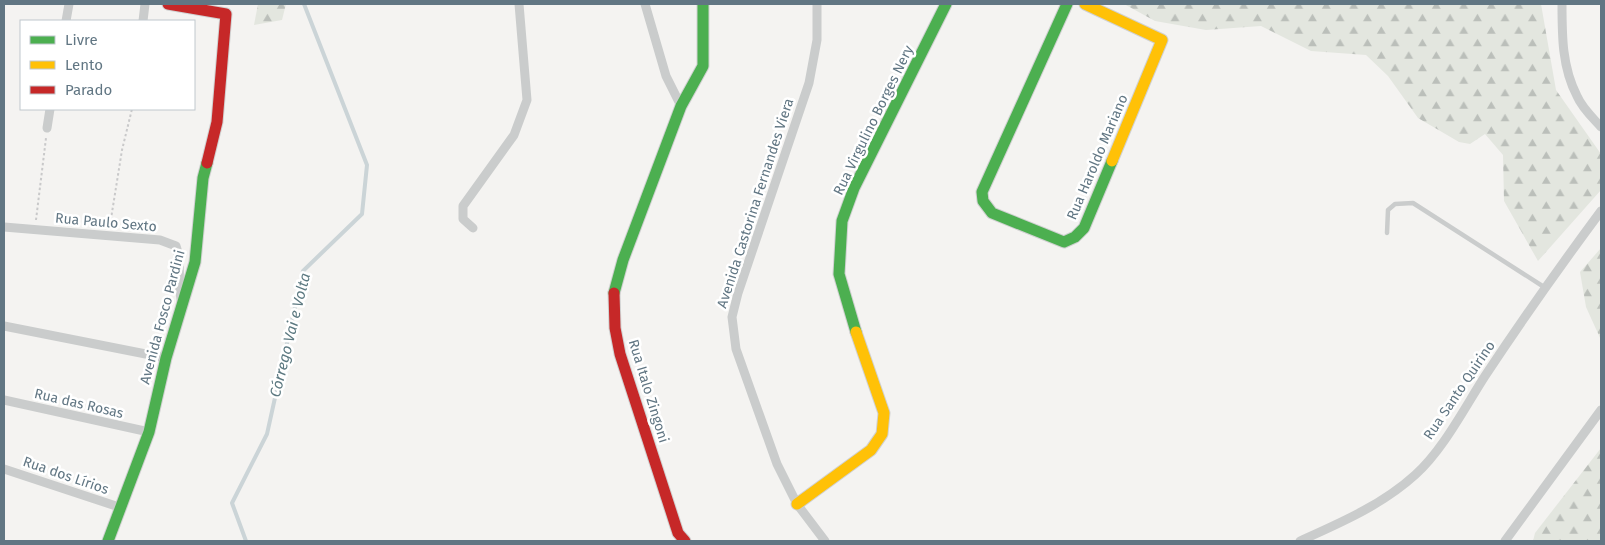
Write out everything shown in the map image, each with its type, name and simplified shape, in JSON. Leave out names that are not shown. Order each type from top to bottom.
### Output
[{"type":"street","points":[[66,20],[69,4]]},
{"type":"street","points":[[143,20],[145,4]]},
{"type":"street","points":[[168,4],[226,9]]},
{"type":"street","points":[[473,228],[463,219],[463,206],[514,135],[527,100],[520,4]]},
{"type":"street","points":[[645,4],[666,76],[681,106]]},
{"type":"street","name":"Rua Italo Zingoni","points":[[685,541],[678,533],[620,354],[615,328],[614,298],[623,260],[681,106],[702,66],[703,4]]},
{"type":"street","name":"Avenida Castorina Fernandes Viera","points":[[817,4],[817,40],[809,83],[738,293],[732,317],[736,349],[777,464],[797,504],[825,541]]},
{"type":"street","name":"Rua Virgulino Borges Nery","points":[[797,504],[872,450],[882,434],[884,413],[845,300],[839,274],[842,221],[854,188],[946,4]]},
{"type":"street","name":"Rua Haroldo Mariano","points":[[1067,4],[982,192],[983,201],[992,213],[1064,242],[1076,237],[1084,228],[1162,40],[1085,4]]},
{"type":"street","points":[[1562,4],[1562,43],[1567,72],[1577,98],[1601,127]]},
{"type":"street","name":"Avenida Fosco Pardini","points":[[108,541],[119,507],[149,432],[166,358],[195,262],[203,178],[217,122],[226,9]]},
{"type":"street","points":[[47,128],[50,110]]},
{"type":"street","name":"Rua Santo Quirino","points":[[1300,541],[1364,510],[1390,495],[1416,474],[1441,443],[1544,287],[1601,211]]},
{"type":"street","name":"Rua Paulo Sexto","points":[[4,226],[160,240],[176,246],[179,255],[178,288],[182,304]]},
{"type":"street","points":[[4,326],[166,358]]},
{"type":"street","name":"Rua das Rosas","points":[[4,400],[149,432]]},
{"type":"street","points":[[1505,541],[1601,410]]},
{"type":"street","name":"Rua dos Lírios","points":[[4,468],[119,507]]},
{"type":"lane","points":[[1387,233],[1388,210],[1394,204],[1413,203],[1544,287]]},
{"type":"path","points":[[109,235],[122,150],[132,110]]},
{"type":"path","points":[[34,229],[47,128]]},
{"type":"green space","points":[[258,4],[286,4],[282,20],[254,25]]},
{"type":"green space","points":[[1124,4],[1541,4],[1556,90],[1601,154],[1601,190],[1538,261],[1504,201],[1503,155],[1485,134],[1470,144],[1459,142],[1418,118],[1388,76],[1366,55],[1311,51],[1261,26],[1206,30],[1155,21]]},
{"type":"green space","points":[[1601,248],[1601,340],[1586,307],[1580,272]]},
{"type":"green space","points":[[1601,448],[1601,541],[1533,541],[1535,533]]},
{"type":"waterway","name":"Córrego Vai e Volta","points":[[246,541],[232,503],[267,434],[303,271],[362,214],[367,165],[304,4]]},
{"type":"traffic: fast","points":[[614,293],[623,260],[681,106],[703,66],[703,4]]},
{"type":"traffic: fast","points":[[856,332],[839,274],[842,221],[854,188],[946,4]]},
{"type":"traffic: fast","points":[[1067,4],[982,192],[983,201],[992,213],[1064,242],[1075,237],[1084,228],[1112,161]]},
{"type":"traffic: fast","points":[[108,541],[149,432],[166,358],[195,262],[203,178],[207,163]]},
{"type":"traffic: slow","points":[[1085,4],[1162,40],[1112,161]]},
{"type":"traffic: slow","points":[[797,504],[871,450],[882,434],[884,413],[856,332]]},
{"type":"traffic: jam","points":[[168,4],[226,14],[217,122],[207,163]]},
{"type":"traffic: jam","points":[[614,293],[615,328],[620,354],[678,533],[685,541]]}]
